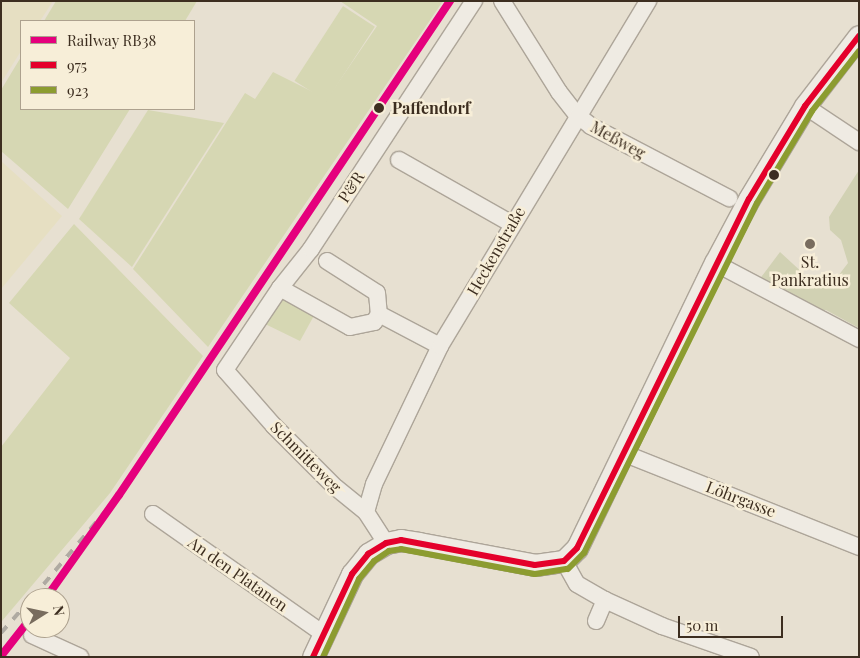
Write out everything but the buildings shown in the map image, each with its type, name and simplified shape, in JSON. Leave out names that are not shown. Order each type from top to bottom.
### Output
[{"type":"street","name":"P&R","points":[[225,370],[280,288],[311,249],[474,1]]},
{"type":"street","name":"Meßweg","points":[[502,1],[559,92],[577,115],[610,136],[729,198]]},
{"type":"street","name":"Heckenstraße","points":[[366,512],[374,484],[440,346],[577,115],[648,1]]},
{"type":"street","points":[[313,657],[352,574],[368,554],[386,542],[410,541],[535,565],[564,561],[577,548],[715,263],[804,106],[859,36]]},
{"type":"street","points":[[804,106],[859,142]]},
{"type":"street","points":[[399,160],[512,224]]},
{"type":"street","points":[[280,288],[350,328],[374,322],[379,314],[377,293],[327,260]]},
{"type":"street","points":[[715,263],[859,339]]},
{"type":"street","points":[[379,314],[440,346]]},
{"type":"street","name":"Schmitteweg","points":[[225,370],[274,426],[336,488],[366,512],[386,542]]},
{"type":"street","name":"Löhrgasse","points":[[624,453],[859,547]]},
{"type":"street","name":"An den Platanen","points":[[152,514],[324,634]]},
{"type":"street","points":[[564,561],[577,584],[605,600],[721,652],[751,657]]},
{"type":"street","points":[[596,621],[605,600]]},
{"type":"street","points":[[39,638],[80,657]]},
{"type":"shaded area","points":[[1,1],[53,1],[41,20],[20,20],[20,53],[1,83]]},
{"type":"shaded area","points":[[1,161],[62,216],[1,289]]},
{"type":"green space","points":[[56,1],[197,1],[186,20],[45,20]]},
{"type":"green space","points":[[340,1],[443,1],[208,347],[133,269],[245,93],[255,99],[273,72],[327,99],[377,26]]},
{"type":"green space","points":[[343,6],[375,27],[326,101],[295,81]]},
{"type":"green space","points":[[20,59],[20,110],[129,110],[68,209],[1,151],[1,90]]},
{"type":"green space","points":[[148,110],[224,123],[132,267],[79,219]]},
{"type":"green space","points":[[859,170],[859,328],[826,310],[814,311],[759,280],[780,252],[805,275],[835,280],[848,263],[841,240],[830,230],[829,217]]},
{"type":"green space","points":[[74,224],[203,356],[110,493],[30,588],[20,588],[20,600],[2,621],[1,447],[70,358],[9,303]]},
{"type":"green space","points":[[281,292],[316,312],[300,341],[261,322]]},
{"type":"railway","points":[[40,588],[119,495]]},
{"type":"railway","points":[[1,633],[20,611]]},
{"type":"rail line","name":"RB38","points":[[53,588],[119,495],[450,1]]},
{"type":"rail line","name":"RB38","points":[[1,656],[20,632]]},
{"type":"transit line","name":"975","points":[[313,657],[352,574],[368,554],[386,543],[401,540],[535,565],[564,561],[577,548],[749,199],[805,106],[859,36]]},
{"type":"transit line","name":"923","points":[[323,657],[359,579],[374,561],[389,551],[401,549],[535,574],[568,569],[584,553],[757,203],[812,111],[859,51]]},
{"type":"place","name":"Paffendorf","points":[[379,108]]},
{"type":"place","name":"St. Pankratius","points":[[810,244]]}]
